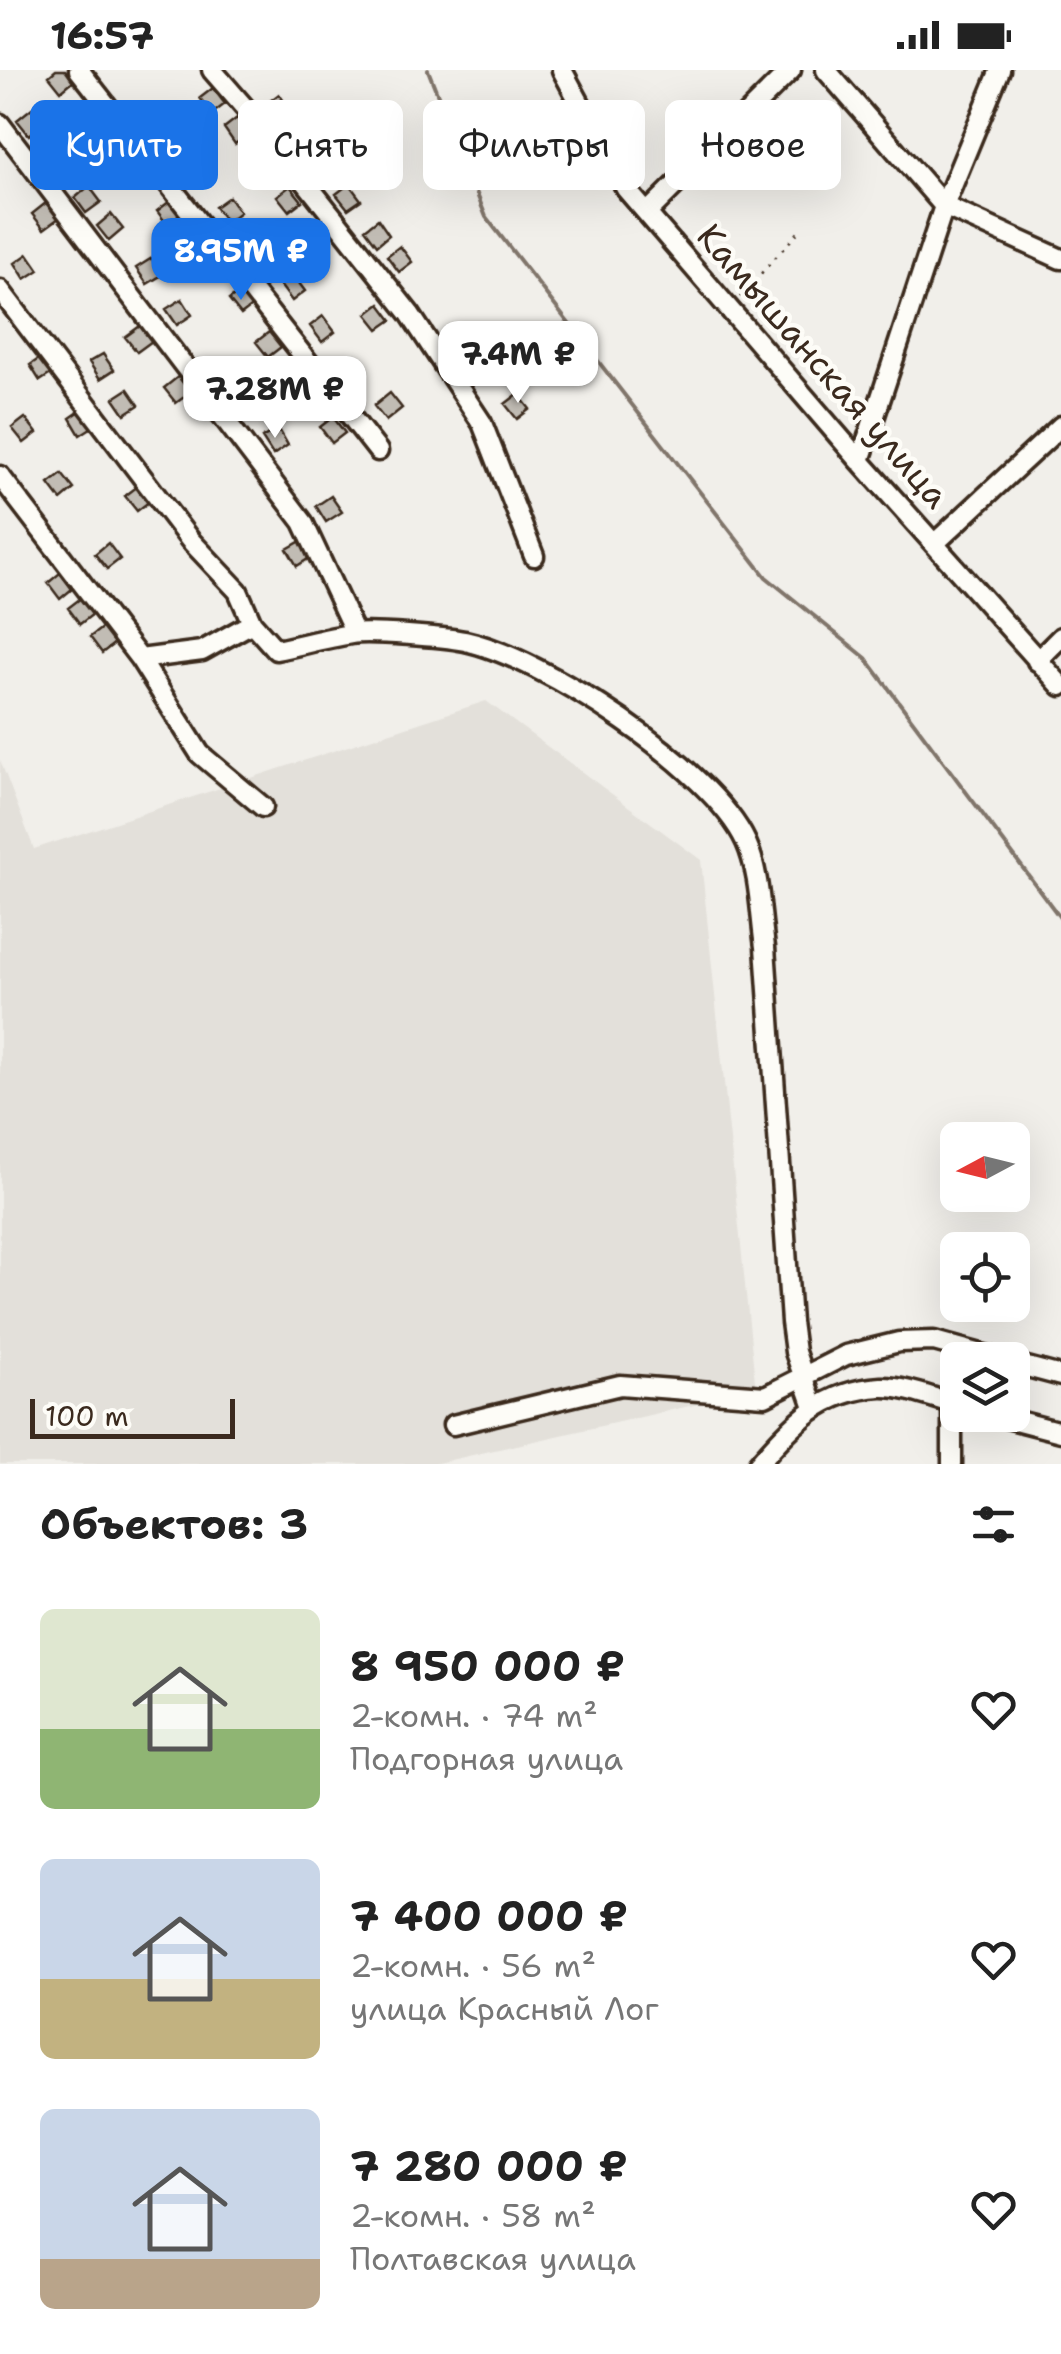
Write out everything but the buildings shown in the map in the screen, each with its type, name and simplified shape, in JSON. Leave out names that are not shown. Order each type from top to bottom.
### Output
[{"type":"street","points":[[79,70],[378,451]]},
{"type":"street","points":[[212,70],[410,314],[482,423],[534,556]]},
{"type":"street","name":"Камышанская улица","points":[[562,70],[626,190],[1061,686]]},
{"type":"street","points":[[647,213],[792,70]]},
{"type":"street","points":[[826,70],[944,206],[1061,258]]},
{"type":"street","points":[[860,461],[944,206],[1000,70]]},
{"type":"street","points":[[0,124],[304,522],[355,633]]},
{"type":"street","points":[[0,290],[190,540],[238,590],[252,623],[276,650],[355,633],[466,642],[564,682],[657,746],[708,791],[735,823],[754,867],[765,947],[788,1289],[795,1352],[814,1406]]},
{"type":"street","points":[[934,544],[1061,426]]},
{"type":"street","points":[[0,476],[140,659],[200,754],[263,807]]},
{"type":"street","points":[[140,659],[202,651],[252,623]]},
{"type":"street","points":[[1038,661],[1061,637]]},
{"type":"street","points":[[454,1425],[620,1385],[766,1396],[846,1355],[899,1342],[940,1344]]},
{"type":"street","points":[[1030,1368],[1061,1376]]},
{"type":"street","points":[[758,1464],[814,1406],[848,1394],[884,1386],[940,1401]]},
{"type":"street","points":[[1030,1424],[1061,1432]]},
{"type":"street","points":[[952,1464],[954,1432]]},
{"type":"path","points":[[730,309],[801,229]]},
{"type":"shaded area","points":[[486,701],[701,860],[756,1391],[433,1464],[0,1464],[0,760],[34,849]]},
{"type":"waterway","points":[[428,70],[486,217],[766,577],[866,658],[1061,919]]}]
